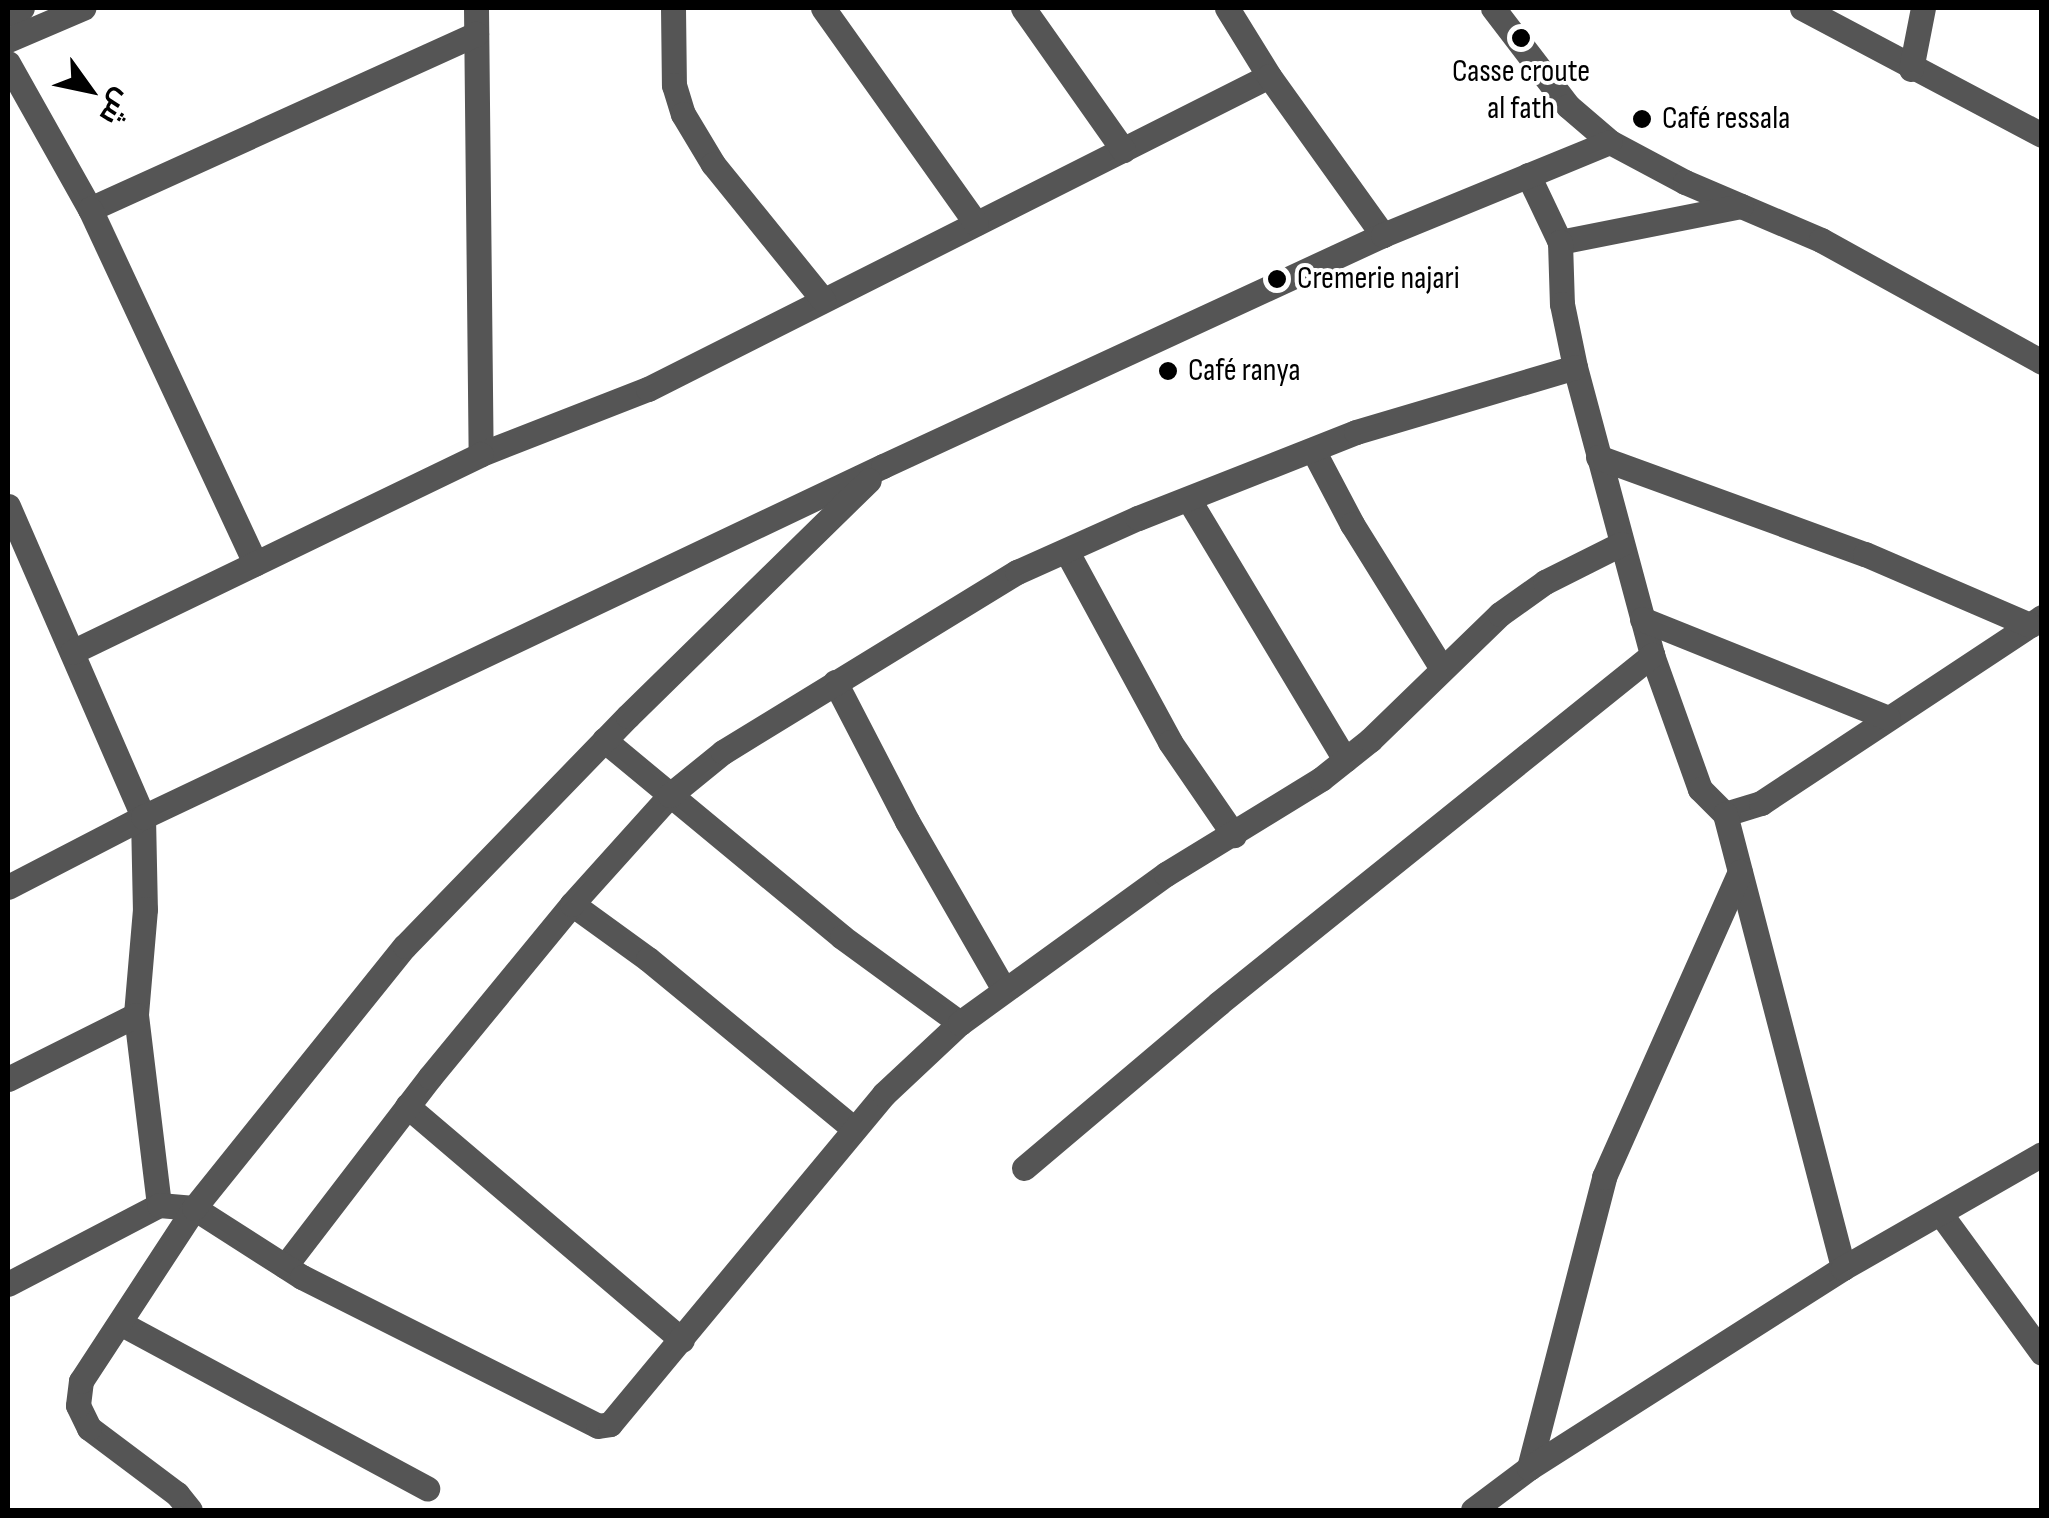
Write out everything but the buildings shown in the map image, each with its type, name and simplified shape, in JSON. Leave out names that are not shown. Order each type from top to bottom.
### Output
[{"type":"street","points":[[8,14],[22,8]]},
{"type":"street","points":[[8,40],[83,8]]},
{"type":"street","points":[[476,8],[481,454]]},
{"type":"street","points":[[673,8],[674,85],[683,114],[713,164],[823,300]]},
{"type":"street","points":[[823,8],[976,223]]},
{"type":"street","points":[[1024,8],[1122,150]]},
{"type":"street","points":[[1227,8],[1269,76],[1383,235]]},
{"type":"street","points":[[1802,8],[2042,135]]},
{"type":"street","points":[[1912,69],[1923,8]]},
{"type":"street","points":[[1496,9],[1568,106],[1610,142],[1821,240],[2042,362]]},
{"type":"street","points":[[90,209],[476,34]]},
{"type":"street","points":[[8,63],[90,209],[255,563]]},
{"type":"street","points":[[72,652],[481,454],[648,390],[1269,76]]},
{"type":"street","points":[[8,887],[143,817],[883,466],[1383,235],[1610,142]]},
{"type":"street","points":[[1528,175],[1560,242],[1562,304],[1620,544],[1652,655],[1700,789],[1726,814],[1843,1268]]},
{"type":"street","points":[[1560,242],[1741,206]]},
{"type":"street","points":[[285,1266],[408,1106],[572,904],[670,794],[723,752],[1017,572],[1356,432],[1575,367]]},
{"type":"street","points":[[1313,450],[1352,524],[1441,668]]},
{"type":"street","points":[[1598,458],[1846,547],[2036,621]]},
{"type":"street","points":[[190,1510],[176,1494],[80,1417],[82,1381],[194,1208],[405,946],[604,740],[883,466]]},
{"type":"street","points":[[1188,500],[1345,760]]},
{"type":"street","points":[[8,506],[143,817],[145,910],[136,1015],[159,1205]]},
{"type":"street","points":[[8,1284],[159,1205],[194,1208],[285,1266],[598,1426],[610,1424],[854,1129],[899,1078],[960,1023],[1166,874],[1345,760],[1500,614],[1570,568],[1620,544]]},
{"type":"street","points":[[1068,552],[1170,742],[1234,834]]},
{"type":"street","points":[[1642,619],[1888,718]]},
{"type":"street","points":[[1726,814],[1761,803],[2036,621]]},
{"type":"street","points":[[1024,1168],[1160,1050],[1652,655]]},
{"type":"street","points":[[835,682],[906,821],[1004,990]]},
{"type":"street","points":[[604,740],[842,937],[960,1023]]},
{"type":"street","points":[[1529,1468],[1604,1177],[1740,872]]},
{"type":"street","points":[[572,904],[648,959],[854,1129]]},
{"type":"street","points":[[8,1079],[136,1015]]},
{"type":"street","points":[[408,1106],[682,1340]]},
{"type":"street","points":[[1474,1510],[1529,1468],[1843,1268],[2042,1154]]},
{"type":"street","points":[[1940,1212],[2042,1353]]},
{"type":"street","points":[[120,1323],[427,1488]]},
{"type":"place","name":"Casse croute al fath","points":[[1521,38]]},
{"type":"place","name":"Café ressala","points":[[1642,119]]},
{"type":"place","name":"Cremerie najari","points":[[1277,279]]},
{"type":"place","name":"Café ranya","points":[[1168,371]]}]
